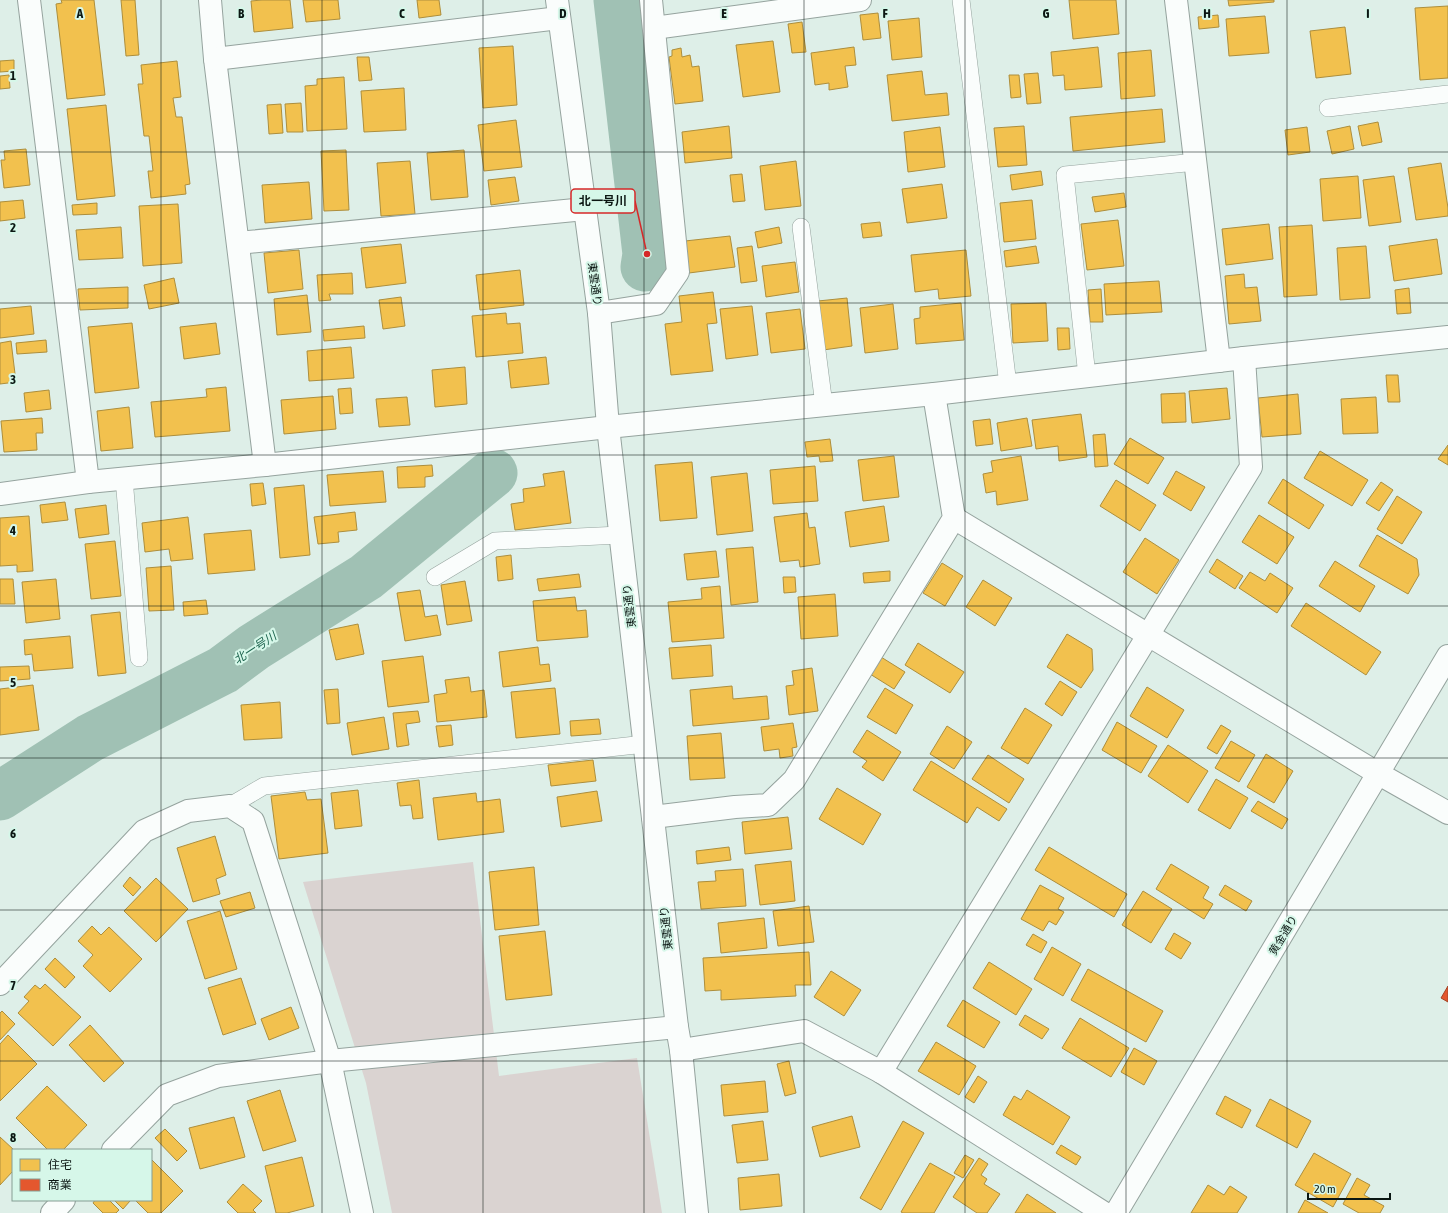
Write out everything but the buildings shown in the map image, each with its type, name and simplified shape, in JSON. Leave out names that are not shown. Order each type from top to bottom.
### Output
[{"type":"street","points":[[29,0],[88,482]]},
{"type":"street","points":[[210,0],[215,59],[265,465]]},
{"type":"street","points":[[599,313],[656,304],[678,272],[650,0]]},
{"type":"street","points":[[654,28],[860,0]]},
{"type":"street","points":[[1176,0],[1219,361]]},
{"type":"street","points":[[215,59],[558,9]]},
{"type":"street","name":"東雲通り","points":[[558,9],[599,313],[608,427],[677,1027],[681,1050],[697,1213]]},
{"type":"street","points":[[238,243],[585,209]]},
{"type":"street","points":[[0,494],[124,478],[265,465],[608,427],[934,394],[1244,358],[1448,337]]},
{"type":"street","points":[[882,1072],[1251,467],[1244,358]]},
{"type":"street","points":[[653,817],[735,807],[768,805],[794,780],[954,518],[934,394]]},
{"type":"street","points":[[954,518],[1149,634],[1379,774],[1448,813]]},
{"type":"street","name":"黄金通り","points":[[1116,1213],[1448,656]]},
{"type":"street","points":[[0,984],[144,832],[188,811],[230,806],[253,821],[330,1061],[362,1213]]},
{"type":"street","points":[[114,1149],[167,1095],[218,1076],[330,1061],[677,1027]]},
{"type":"street","points":[[681,1050],[804,1031],[882,1072],[1104,1213]]},
{"type":"street","points":[[52,1213],[63,1201]]},
{"type":"lane","points":[[961,0],[1008,385]]},
{"type":"lane","points":[[1328,108],[1448,94]]},
{"type":"lane","points":[[1087,376],[1065,176],[1196,162]]},
{"type":"lane","points":[[802,227],[824,405]]},
{"type":"lane","points":[[124,478],[139,658]]},
{"type":"lane","points":[[435,578],[495,541],[620,535]]},
{"type":"lane","points":[[230,806],[264,786],[645,744]]},
{"type":"shaded area","points":[[473,862],[499,1076],[637,1058],[662,1213],[392,1213],[366,1083],[303,882]]},
{"type":"waterway","name":"北一号川","points":[[618,0],[647,254],[645,267]]},
{"type":"waterway","name":"北一号川","points":[[0,796],[90,738],[223,670],[254,647],[366,577],[493,473]]},
{"type":"place","name":"北一号川","points":[[647,254]]}]
